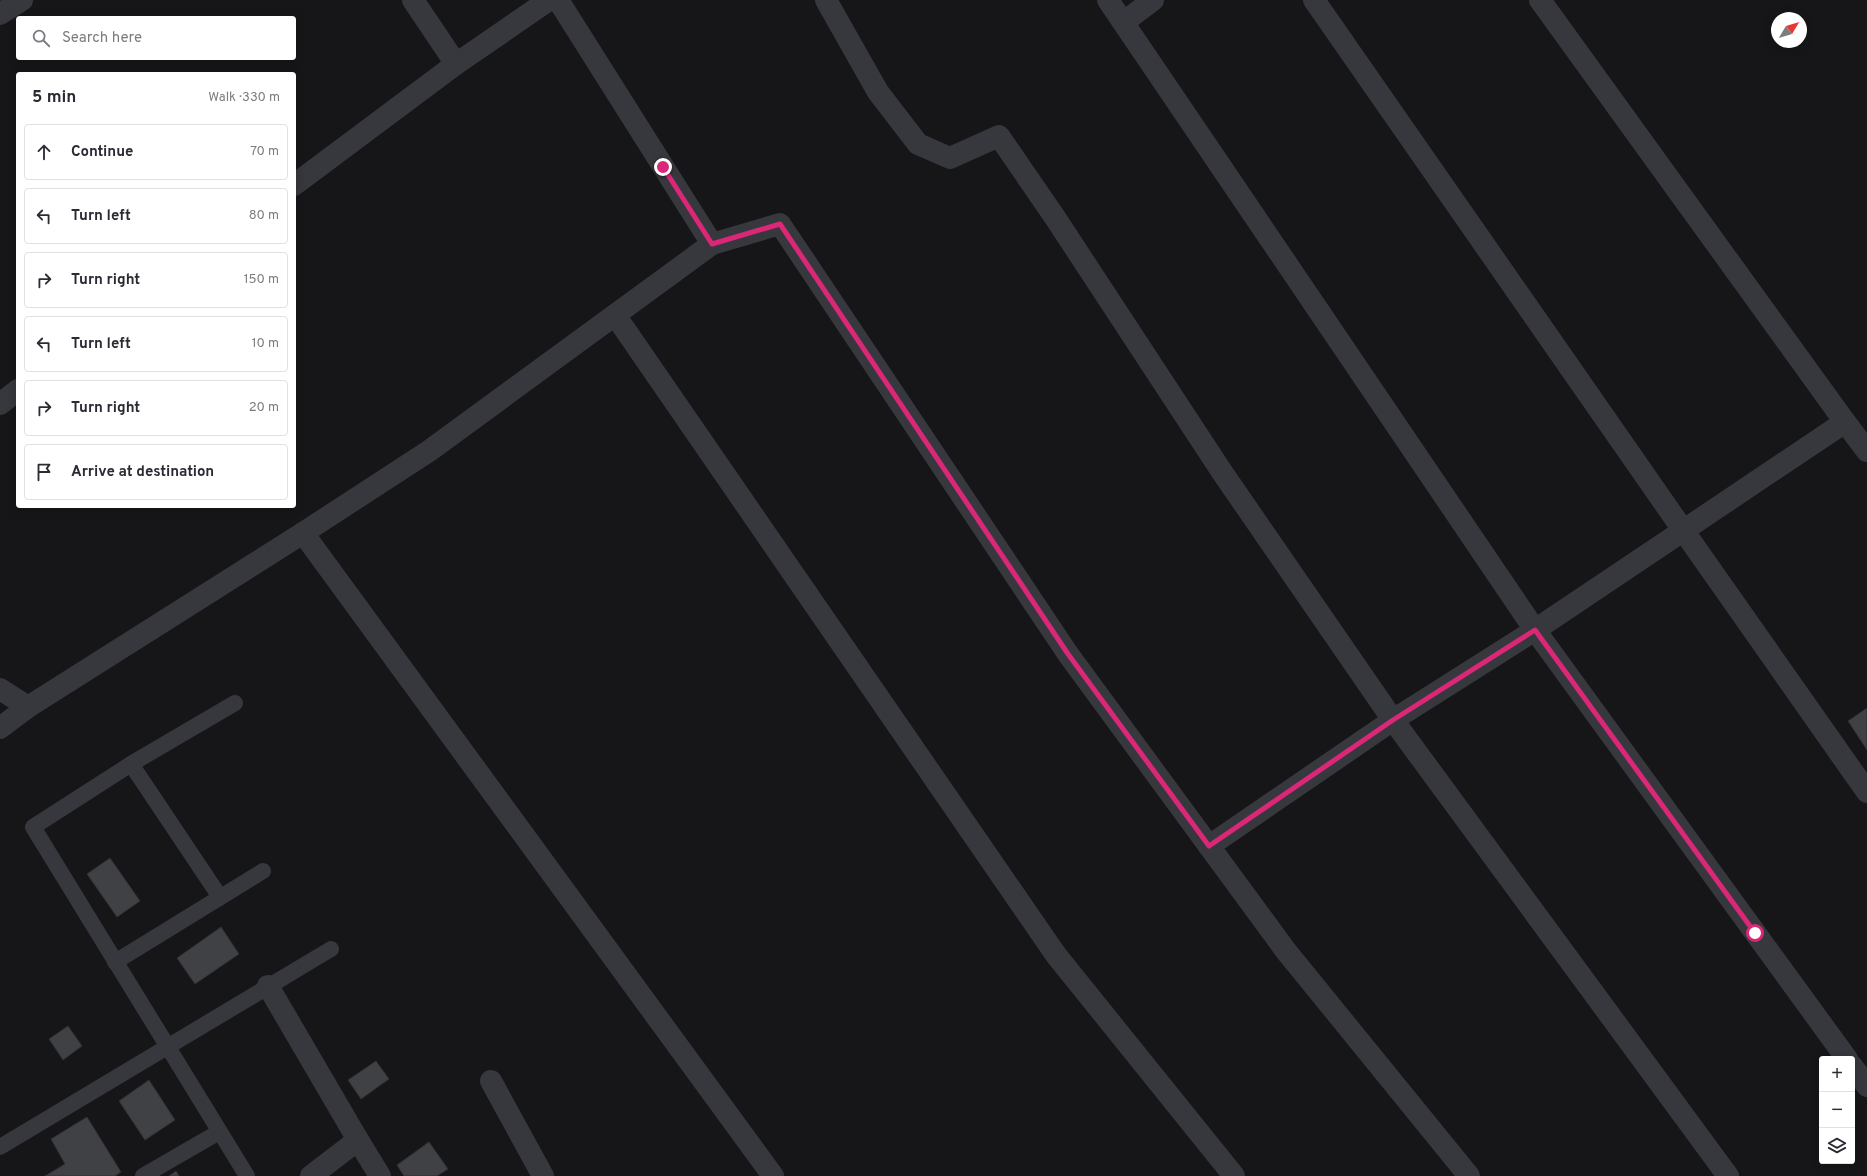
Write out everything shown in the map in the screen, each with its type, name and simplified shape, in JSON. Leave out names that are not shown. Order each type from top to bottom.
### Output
[{"type":"street","points":[[0,14],[22,0]]},
{"type":"street","points":[[414,0],[456,64]]},
{"type":"street","points":[[296,184],[456,64],[549,0]]},
{"type":"street","points":[[558,0],[712,244]]},
{"type":"street","points":[[826,0],[878,92],[918,144],[950,158],[999,136],[1060,225],[1222,472],[1393,720],[1728,1176]]},
{"type":"street","points":[[1108,0],[1535,630],[1845,1056]]},
{"type":"street","points":[[1124,22],[1153,0]]},
{"type":"street","points":[[1314,0],[1682,530],[1867,792]]},
{"type":"street","points":[[1540,0],[1867,451]]},
{"type":"street","points":[[0,728],[28,707],[304,533],[429,451],[712,244],[780,224],[1068,654],[1286,951],[1469,1176]]},
{"type":"street","points":[[615,314],[1056,955],[1234,1176]]},
{"type":"street","points":[[0,404],[16,392]]},
{"type":"street","points":[[1209,846],[1393,720],[1535,630],[1845,422]]},
{"type":"street","points":[[304,533],[773,1176]]},
{"type":"street","points":[[0,689],[28,707]]},
{"type":"street","points":[[268,986],[380,1176]]},
{"type":"street","points":[[1855,1070],[1867,1086]]},
{"type":"street","points":[[491,1081],[543,1176]]},
{"type":"street","points":[[311,1176],[358,1140]]},
{"type":"lane","points":[[235,703],[131,764],[33,827],[247,1176]]},
{"type":"lane","points":[[131,764],[220,897]]},
{"type":"lane","points":[[115,962],[263,870]]},
{"type":"lane","points":[[0,1147],[330,949]]},
{"type":"lane","points":[[143,1176],[219,1132]]},
{"type":"building","points":[[1867,708],[1867,750],[1848,721]]},
{"type":"building","points":[[110,858],[140,901],[117,917],[87,874]]},
{"type":"building","points":[[221,927],[239,954],[195,984],[177,958]]},
{"type":"building","points":[[68,1026],[82,1046],[63,1060],[49,1039]]},
{"type":"building","points":[[376,1061],[389,1079],[361,1099],[348,1080]]},
{"type":"building","points":[[149,1080],[175,1120],[145,1140],[119,1101]]},
{"type":"building","points":[[87,1117],[121,1172],[115,1176],[45,1176],[65,1164],[51,1139]]},
{"type":"building","points":[[429,1142],[448,1169],[437,1176],[404,1176],[397,1165]]},
{"type":"building","points":[[176,1171],[179,1176],[169,1176]]},
{"type":"route","points":[[663,167],[712,244],[780,224],[1068,654],[1209,846],[1393,720],[1535,630],[1755,933]]}]
